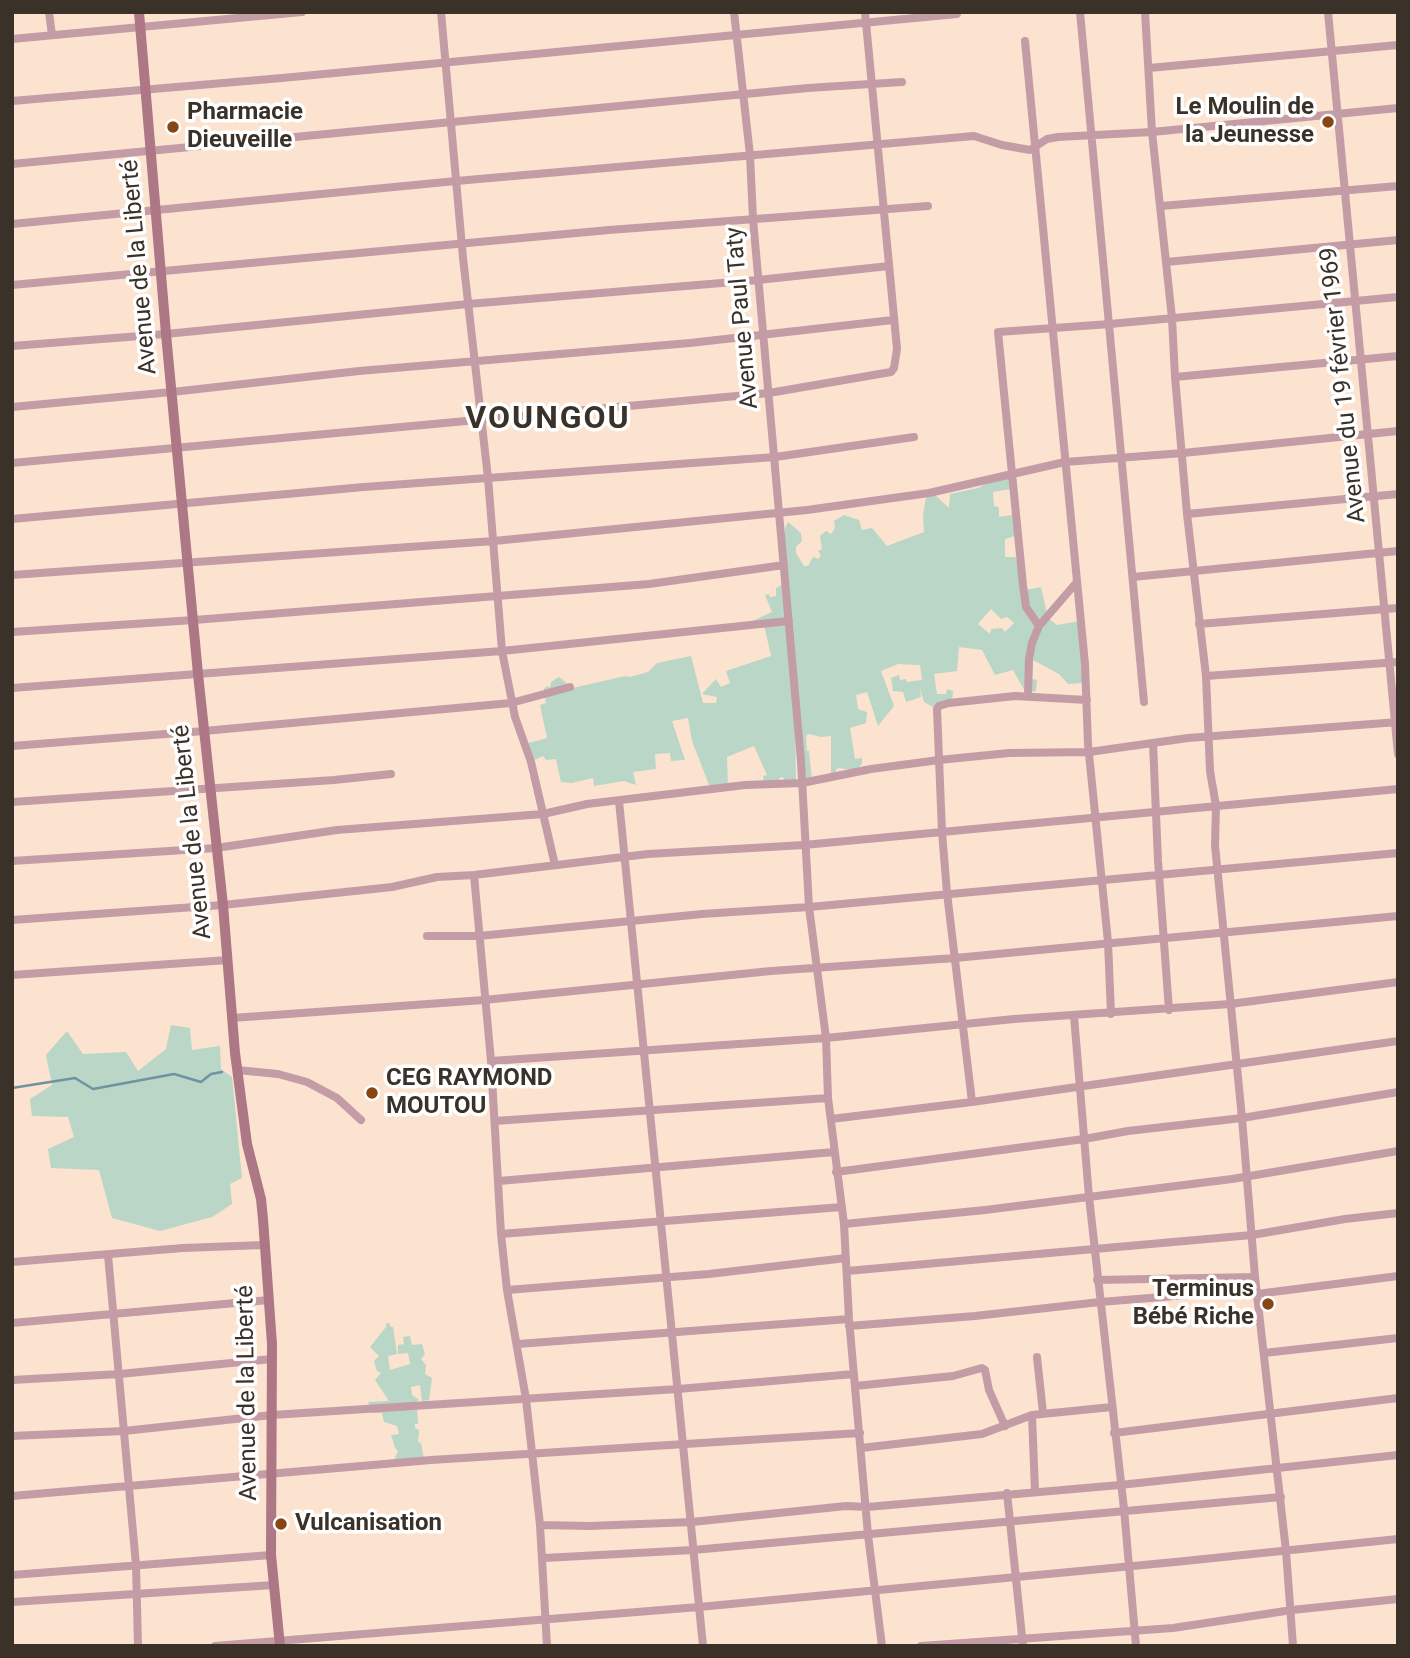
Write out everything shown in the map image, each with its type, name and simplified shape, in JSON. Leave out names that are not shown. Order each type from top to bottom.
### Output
[{"type":"street","points":[[50,12],[52,35]]},
{"type":"street","name":"Avenue de la Liberté","points":[[139,12],[166,334],[237,1070],[247,1144],[261,1199],[272,1359],[271,1555],[280,1643]]},
{"type":"street","points":[[12,39],[302,12]]},
{"type":"street","points":[[441,12],[468,303],[488,478],[502,651],[511,703],[531,762],[555,865]]},
{"type":"street","name":"Avenue Paul Taty","points":[[734,12],[750,155],[758,280],[802,783],[809,907],[826,1038],[828,1098],[844,1224],[849,1322],[868,1535],[882,1646]]},
{"type":"street","points":[[1080,12],[1094,136],[1101,243],[1144,702]]},
{"type":"street","points":[[1145,12],[1152,132],[1172,318],[1193,570],[1206,676],[1210,771],[1216,806],[1215,845],[1255,1277],[1281,1497],[1293,1646]]},
{"type":"street","name":"Avenue du 19 février 1969","points":[[1328,12],[1384,609],[1393,663],[1398,754]]},
{"type":"street","points":[[12,101],[737,34],[866,17],[957,13]]},
{"type":"street","points":[[12,463],[769,393],[891,372],[897,349],[866,17]]},
{"type":"street","points":[[1025,41],[1085,664],[1089,752],[1108,942],[1111,1014]]},
{"type":"street","points":[[1149,68],[1398,45]]},
{"type":"street","points":[[12,163],[742,94],[902,82]]},
{"type":"street","points":[[12,224],[456,181],[974,136],[1030,150],[1058,136],[1152,132],[1398,108]]},
{"type":"street","points":[[1161,206],[1398,186]]},
{"type":"street","points":[[12,285],[462,243],[928,206]]},
{"type":"street","points":[[1166,262],[1398,240]]},
{"type":"street","points":[[12,346],[889,266]]},
{"type":"street","points":[[1039,626],[1026,607],[1010,473],[998,334],[1000,330],[1110,324],[1398,297]]},
{"type":"street","points":[[12,407],[359,371],[690,343],[893,320]]},
{"type":"street","points":[[1175,377],[1398,356]]},
{"type":"street","points":[[12,575],[494,541],[831,507],[929,493],[1065,462],[1398,431]]},
{"type":"street","points":[[12,519],[488,478],[775,457],[914,437]]},
{"type":"street","points":[[1188,514],[1398,494]]},
{"type":"street","points":[[1133,577],[1398,551]]},
{"type":"street","points":[[12,632],[649,584],[784,565]]},
{"type":"street","points":[[1028,695],[1029,659],[1039,626],[1076,583]]},
{"type":"street","points":[[1199,624],[1398,608]]},
{"type":"street","points":[[12,688],[502,651],[789,621]]},
{"type":"street","points":[[1206,676],[1393,663]]},
{"type":"street","points":[[12,746],[511,703],[570,687]]},
{"type":"street","points":[[972,1102],[947,893],[936,713],[939,706],[1028,695],[1087,700]]},
{"type":"street","points":[[12,861],[216,848],[337,830],[543,814],[587,804],[745,785],[802,783],[871,769],[939,760],[1009,753],[1089,752],[1210,737],[1396,722]]},
{"type":"street","points":[[1153,743],[1169,1010]]},
{"type":"street","points":[[12,802],[391,774]]},
{"type":"street","points":[[12,920],[223,905],[392,887],[437,877],[626,857],[804,845],[1398,789]]},
{"type":"street","points":[[619,801],[703,1646]]},
{"type":"street","points":[[427,936],[479,936],[632,920],[809,907],[1398,853]]},
{"type":"street","points":[[474,875],[491,1060],[501,1234],[507,1290],[526,1399],[544,1558],[547,1646]]},
{"type":"street","points":[[232,1018],[484,1000],[771,971],[955,958],[1398,916]]},
{"type":"street","points":[[12,975],[228,960]]},
{"type":"street","points":[[491,1060],[826,1038],[962,1024],[1169,1010],[1398,982]]},
{"type":"street","points":[[1074,1016],[1097,1280],[1124,1509],[1136,1646]]},
{"type":"street","points":[[831,1119],[972,1102],[1398,1041]]},
{"type":"street","points":[[237,1070],[278,1073],[306,1082],[337,1098],[361,1120]]},
{"type":"street","points":[[836,1172],[1084,1139],[1128,1130],[1242,1118],[1398,1092]]},
{"type":"street","points":[[495,1121],[828,1098]]},
{"type":"street","points":[[844,1224],[1089,1197],[1247,1176],[1398,1151]]},
{"type":"street","points":[[499,1181],[834,1152]]},
{"type":"street","points":[[501,1234],[842,1207]]},
{"type":"street","points":[[847,1271],[1252,1235],[1398,1213]]},
{"type":"street","points":[[12,1262],[183,1248],[264,1245]]},
{"type":"street","points":[[108,1255],[136,1565],[138,1646]]},
{"type":"street","points":[[507,1290],[755,1270],[846,1258]]},
{"type":"street","points":[[518,1344],[671,1332],[975,1316],[1188,1295],[1258,1294],[1398,1276]]},
{"type":"street","points":[[1097,1280],[1255,1277]]},
{"type":"street","points":[[12,1323],[269,1300]]},
{"type":"street","points":[[1264,1353],[1398,1338]]},
{"type":"street","points":[[1037,1357],[1043,1413]]},
{"type":"street","points":[[12,1380],[120,1374],[272,1359]]},
{"type":"street","points":[[855,1386],[953,1376],[982,1368],[1005,1426]]},
{"type":"street","points":[[12,1436],[124,1431],[272,1415],[678,1389],[854,1374]]},
{"type":"street","points":[[1114,1433],[1398,1398]]},
{"type":"street","points":[[861,1448],[982,1434],[1032,1415],[1112,1407]]},
{"type":"street","points":[[1032,1415],[1035,1491]]},
{"type":"street","points":[[12,1496],[271,1473],[681,1443],[860,1433]]},
{"type":"street","points":[[540,1525],[692,1522],[846,1506],[867,1507],[1121,1485],[1398,1455]]},
{"type":"street","points":[[1007,1493],[1023,1642]]},
{"type":"street","points":[[544,1558],[693,1550],[1124,1509],[1281,1497]]},
{"type":"street","points":[[215,1646],[547,1620],[1398,1539]]},
{"type":"street","points":[[12,1575],[271,1555]]},
{"type":"street","points":[[12,1602],[274,1585]]},
{"type":"street","points":[[921,1646],[1023,1642],[1135,1632],[1292,1610],[1398,1599]]},
{"type":"green space","points":[[1000,477],[1009,478],[1011,489],[993,492],[994,506],[999,507],[999,517],[1012,515],[1015,536],[1005,539],[1005,557],[1016,557],[1025,590],[1041,587],[1048,618],[1057,625],[1080,621],[1083,683],[1068,684],[1059,674],[1033,660],[1032,679],[1037,680],[1036,691],[1026,693],[1013,670],[995,675],[982,650],[959,647],[957,671],[934,674],[937,694],[946,694],[947,689],[953,691],[952,702],[933,707],[924,702],[920,688],[921,697],[906,702],[903,692],[893,691],[891,678],[899,675],[900,680],[906,679],[907,682],[922,680],[920,665],[898,664],[881,671],[894,706],[878,726],[867,692],[856,695],[858,709],[867,712],[866,723],[850,728],[855,759],[862,758],[857,771],[839,768],[836,769],[836,775],[831,776],[831,736],[809,734],[806,736],[812,780],[804,782],[795,722],[796,782],[785,783],[783,777],[779,778],[781,783],[764,784],[763,776],[767,775],[754,746],[727,757],[728,788],[711,790],[692,741],[688,718],[672,721],[685,760],[671,761],[670,753],[655,754],[656,769],[633,772],[636,785],[624,781],[594,786],[593,778],[572,783],[561,782],[556,759],[546,760],[543,756],[528,763],[525,744],[547,738],[540,705],[546,703],[544,689],[547,686],[550,688],[551,682],[559,677],[573,688],[630,677],[648,672],[657,663],[691,656],[703,703],[716,703],[717,697],[702,694],[716,679],[721,687],[730,683],[726,671],[771,656],[765,629],[761,624],[742,626],[772,612],[765,595],[776,596],[776,588],[783,584],[785,529],[788,522],[801,533],[802,541],[796,547],[796,553],[804,566],[808,566],[813,557],[818,559],[821,556],[818,551],[822,549],[820,536],[826,531],[831,534],[835,528],[834,521],[844,515],[859,520],[862,530],[872,528],[887,546],[924,532],[923,515],[927,492],[932,492],[949,508],[950,494],[978,488]],"holes":[[[991,609],[1001,619],[1007,617],[1014,623],[1005,632],[1002,628],[991,629],[990,634],[978,624]]]},
{"type":"green space","points":[[171,1025],[190,1028],[192,1050],[220,1046],[221,1069],[232,1077],[242,1178],[230,1184],[232,1204],[212,1217],[160,1231],[112,1218],[99,1170],[51,1168],[48,1149],[74,1137],[68,1117],[32,1116],[30,1099],[52,1085],[46,1055],[67,1031],[83,1054],[126,1052],[138,1071],[166,1049]]},
{"type":"green space","points":[[389,1323],[393,1327],[397,1354],[388,1356],[390,1370],[410,1364],[408,1353],[398,1354],[398,1345],[404,1344],[403,1337],[410,1336],[412,1345],[422,1344],[425,1354],[421,1359],[426,1365],[425,1374],[432,1378],[429,1400],[422,1401],[420,1385],[411,1387],[412,1395],[419,1400],[413,1404],[417,1408],[418,1424],[415,1424],[415,1428],[419,1430],[418,1442],[421,1443],[424,1459],[394,1460],[398,1451],[391,1435],[399,1434],[397,1426],[384,1422],[382,1413],[372,1413],[368,1402],[389,1401],[375,1380],[381,1373],[377,1371],[374,1361],[379,1356],[370,1347]]},
{"type":"waterway","points":[[12,1088],[75,1078],[93,1089],[174,1074],[201,1082],[211,1074],[222,1072]]},
{"type":"place","name":"Le Moulin de la Jeunesse","points":[[1328,122]]},
{"type":"place","name":"Pharmacie Dieuveille","points":[[173,127]]},
{"type":"place","name":"CEG RAYMOND MOUTOU","points":[[372,1093]]},
{"type":"place","name":"Terminus Bébé Riche","points":[[1268,1304]]},
{"type":"place","name":"Vulcanisation","points":[[281,1524]]},
{"type":"district","name":"VOUNGOU","points":[[548,420]]}]
